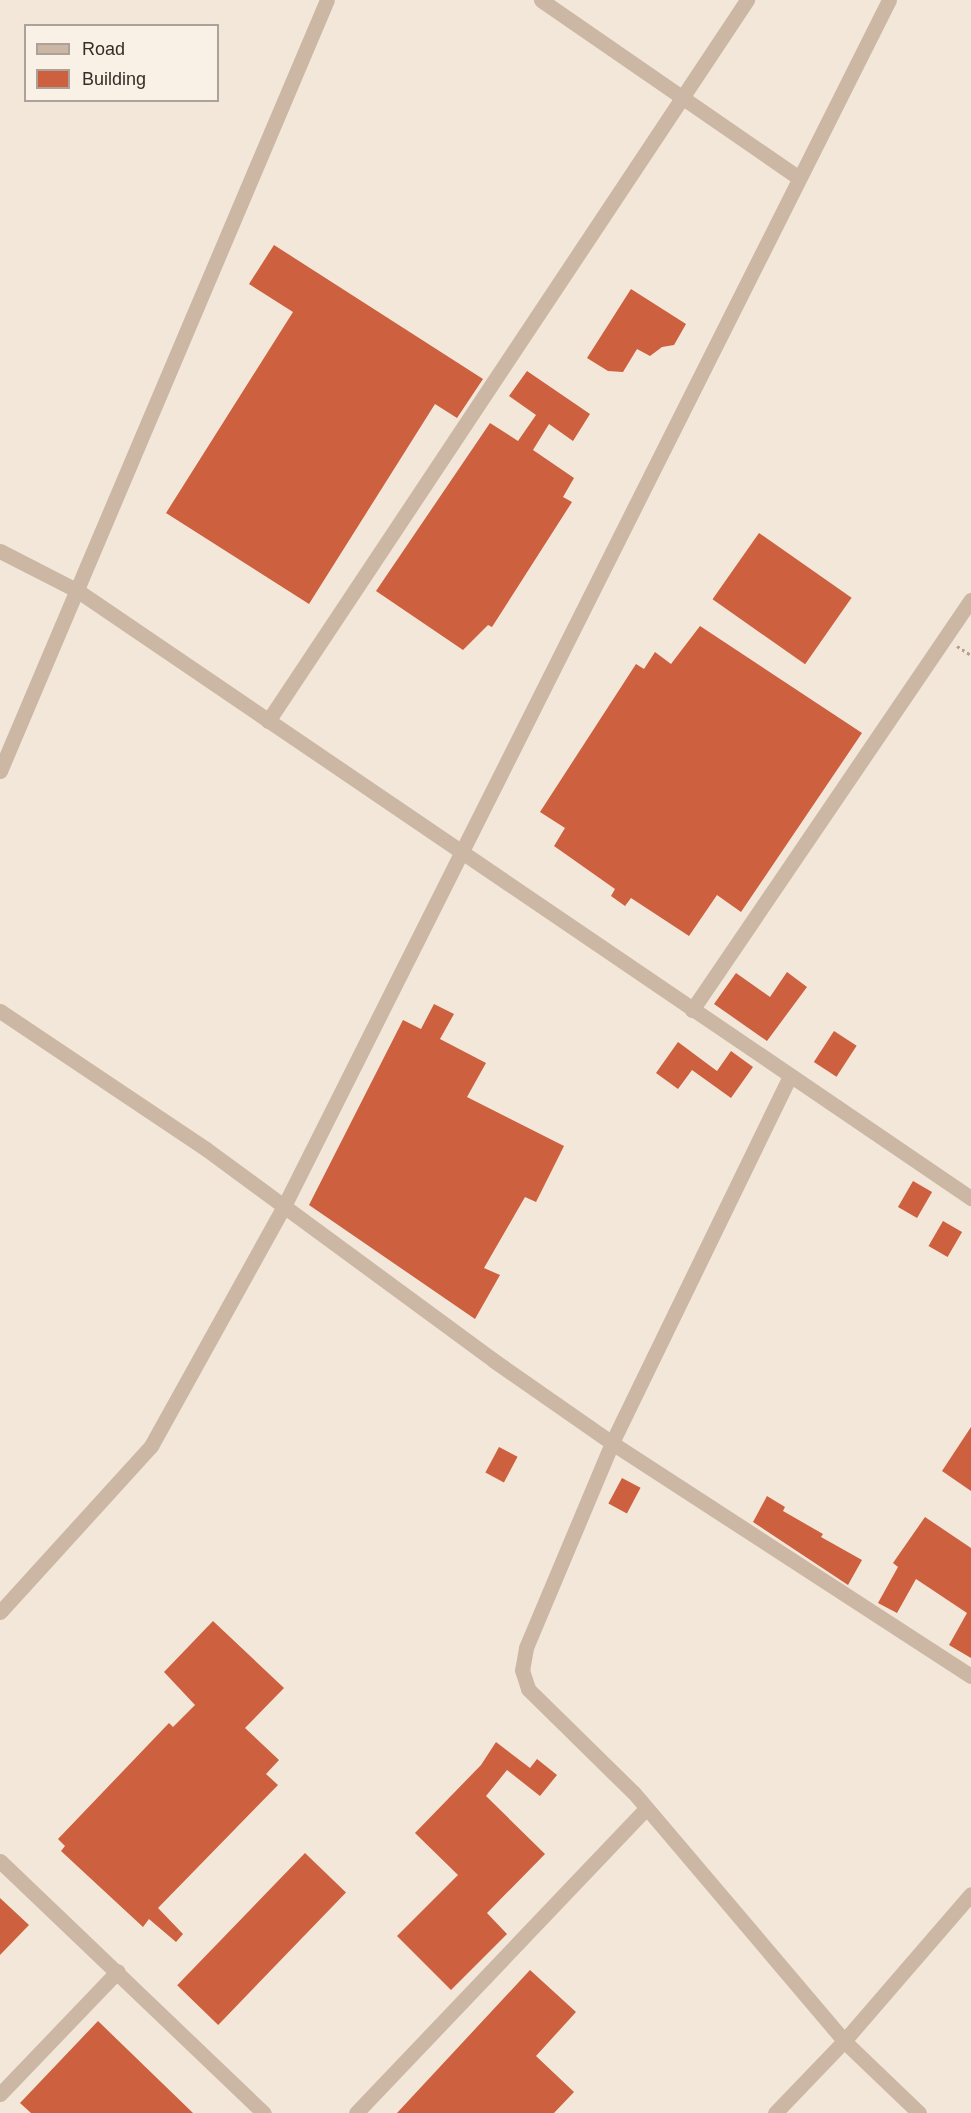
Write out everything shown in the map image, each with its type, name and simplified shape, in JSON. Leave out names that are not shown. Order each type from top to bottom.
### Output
[{"type":"street","points":[[0,771],[327,0]]},
{"type":"street","points":[[541,0],[799,178]]},
{"type":"street","points":[[267,721],[747,0]]},
{"type":"street","points":[[0,1612],[152,1446],[284,1206],[889,0]]},
{"type":"street","points":[[0,551],[78,591],[461,855],[971,1198]]},
{"type":"street","points":[[692,1010],[971,600]]},
{"type":"street","points":[[0,1011],[206,1149],[612,1443],[971,1676]]},
{"type":"street","points":[[790,1076],[612,1443],[526,1648],[522,1670],[528,1689],[646,1809],[844,2041],[919,2113]]},
{"type":"street","points":[[356,2113],[646,1809]]},
{"type":"street","points":[[0,1861],[118,1971],[264,2113]]},
{"type":"street","points":[[775,2113],[844,2041],[971,1894]]},
{"type":"street","points":[[0,2094],[118,1971]]},
{"type":"building","points":[[274,245],[483,379],[457,418],[435,404],[309,604],[166,513],[293,312],[249,284]]},
{"type":"building","points":[[631,289],[686,324],[674,345],[662,347],[650,356],[637,349],[623,372],[608,371],[587,358]]},
{"type":"building","points":[[527,371],[590,414],[573,441],[549,424],[533,450],[574,478],[563,497],[572,502],[492,627],[488,625],[463,650],[376,591],[490,423],[518,441],[536,415],[509,396]]},
{"type":"building","points":[[759,533],[852,598],[805,664],[713,599]]},
{"type":"building","points":[[700,626],[862,733],[741,912],[717,895],[689,936],[631,898],[625,906],[611,896],[615,889],[554,846],[565,828],[540,812],[636,664],[644,669],[655,652],[671,664]]},
{"type":"building","points":[[787,972],[807,987],[767,1041],[714,1004],[736,973],[770,997]]},
{"type":"building","points":[[434,1004],[454,1014],[440,1039],[486,1063],[467,1097],[564,1146],[536,1202],[525,1197],[484,1268],[500,1275],[475,1319],[309,1205],[403,1020],[421,1029]]},
{"type":"building","points":[[834,1031],[857,1046],[836,1077],[814,1062]]},
{"type":"building","points":[[678,1042],[717,1071],[731,1051],[753,1067],[731,1098],[692,1070],[678,1089],[656,1073]]},
{"type":"building","points":[[913,1181],[932,1192],[917,1218],[898,1207]]},
{"type":"building","points":[[943,1221],[962,1232],[948,1257],[928,1246]]},
{"type":"building","points":[[971,1427],[971,1491],[942,1471]]},
{"type":"building","points":[[499,1447],[518,1457],[504,1482],[485,1473]]},
{"type":"building","points":[[622,1478],[641,1488],[627,1513],[608,1504]]},
{"type":"building","points":[[767,1496],[785,1507],[783,1511],[823,1534],[821,1537],[862,1560],[848,1585],[753,1522]]},
{"type":"building","points":[[925,1517],[971,1548],[971,1658],[949,1645],[967,1613],[916,1579],[897,1613],[878,1603],[898,1567],[893,1563]]},
{"type":"building","points":[[213,1621],[284,1688],[245,1728],[279,1760],[266,1774],[278,1785],[158,1908],[183,1934],[176,1942],[149,1919],[143,1927],[61,1851],[65,1846],[58,1839],[169,1723],[173,1727],[195,1705],[164,1672]]},
{"type":"building","points":[[496,1742],[530,1768],[537,1759],[557,1775],[540,1796],[507,1770],[486,1796],[545,1854],[487,1913],[507,1934],[451,1990],[397,1936],[458,1875],[415,1833],[481,1765]]},
{"type":"building","points":[[305,1853],[346,1893],[218,2025],[177,1985]]},
{"type":"building","points":[[0,1898],[29,1925],[0,1955]]},
{"type":"building","points":[[530,1970],[576,2012],[536,2056],[574,2092],[554,2113],[397,2113]]},
{"type":"building","points":[[98,2021],[193,2113],[31,2113],[20,2103]]}]
